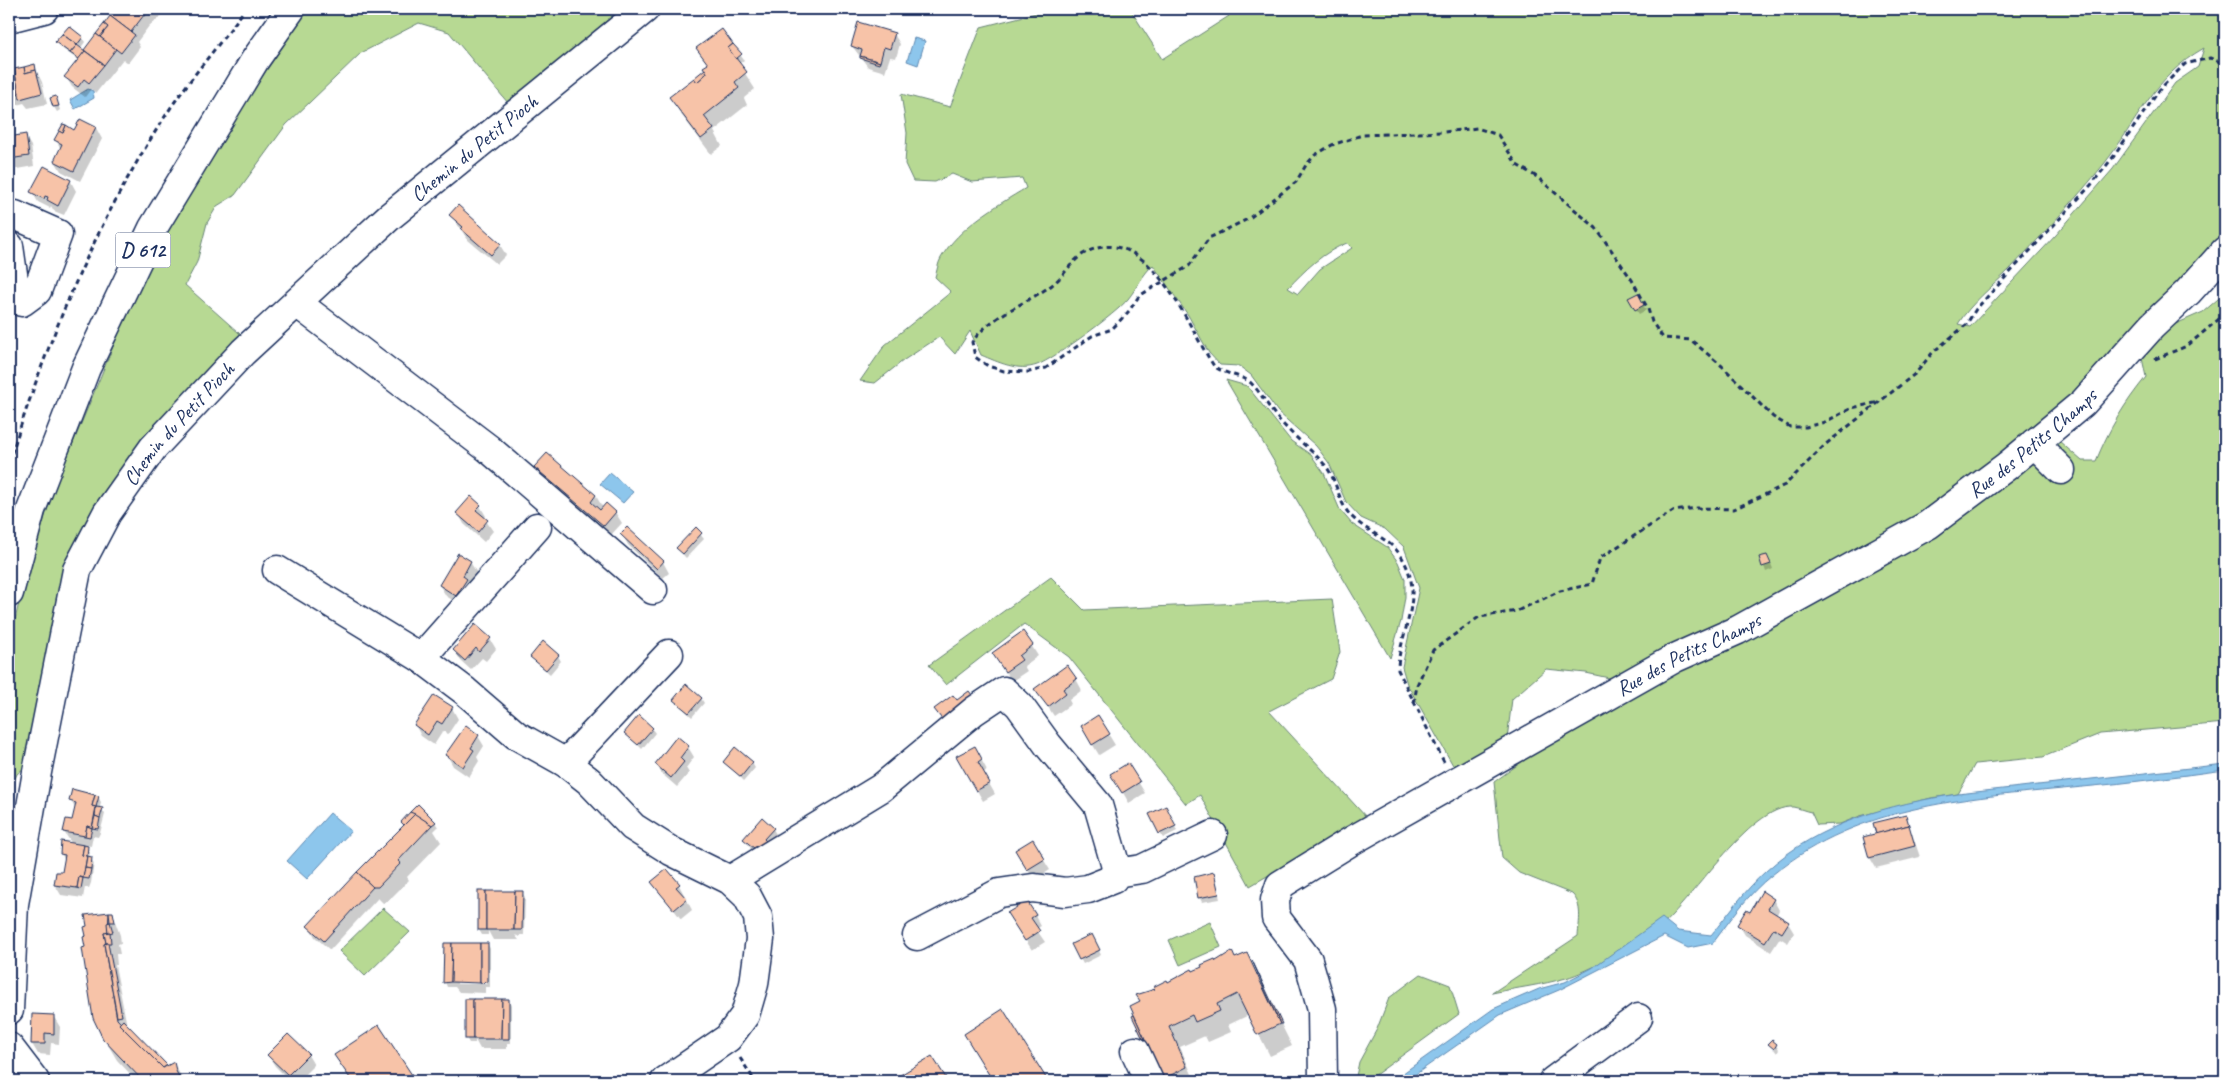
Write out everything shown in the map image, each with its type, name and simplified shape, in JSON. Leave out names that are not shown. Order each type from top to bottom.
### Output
[{"type":"main road","points":[[9,18],[44,9]]},
{"type":"main road","name":"D 612","points":[[9,594],[31,510],[86,368],[153,228],[255,60],[291,9]]},
{"type":"main road","name":"Chemin du Petit Pioch","points":[[9,1010],[14,904],[37,772],[77,570],[107,513],[153,448],[243,352],[389,217],[645,9]]},
{"type":"main road","points":[[9,215],[15,215],[58,234],[36,291],[22,302],[14,281],[9,246]]},
{"type":"main road","name":"Rue des Petits Champs","points":[[1323,1081],[1322,1009],[1308,960],[1276,918],[1275,900],[1280,885],[1353,840],[1675,658],[1746,626],[1928,525],[2083,403],[2152,326],[2188,292],[2225,251]]},
{"type":"main road","points":[[297,303],[489,449],[652,590]]},
{"type":"main road","points":[[2034,443],[2061,470]]},
{"type":"main road","points":[[421,658],[537,527]]},
{"type":"main road","points":[[277,570],[421,658],[465,690],[516,735],[566,763],[589,781],[633,827],[671,852],[730,880],[748,896],[758,917],[760,939],[754,984],[745,1015],[728,1038],[665,1081]]},
{"type":"main road","points":[[566,763],[669,654]]},
{"type":"main road","points":[[730,880],[881,788],[974,711],[1004,691],[1019,705],[1048,745],[1098,805],[1116,867],[1114,879],[1088,889],[1065,892],[1033,888],[999,893],[917,936]]},
{"type":"main road","points":[[1115,873],[1142,869],[1213,835]]},
{"type":"main road","points":[[1554,1081],[1638,1018]]},
{"type":"main road","points":[[9,1047],[34,1081]]},
{"type":"main road","points":[[1135,1051],[1149,1081]]},
{"type":"path","points":[[9,462],[31,394],[69,297],[105,219],[164,117],[245,9]]},
{"type":"path","points":[[1414,704],[1417,685],[1434,650],[1479,618],[1517,611],[1560,591],[1592,584],[1600,558],[1673,511],[1697,508],[1734,510],[1785,485],[1826,444],[1916,372],[1933,352],[1966,325],[1976,309],[2091,185],[2160,89],[2185,64],[2210,58],[2225,64]]},
{"type":"path","points":[[1453,785],[1439,750],[1398,670],[1398,655],[1413,591],[1409,573],[1401,554],[1389,541],[1351,515],[1340,501],[1335,482],[1327,467],[1282,423],[1250,382],[1224,374],[1214,366],[1162,282],[1144,260],[1127,249],[1110,245],[1084,253],[1054,283],[981,329],[972,342],[975,357],[988,366],[1004,371],[1029,372],[1046,368],[1092,336],[1112,329],[1129,312],[1140,296],[1162,282],[1189,266],[1209,238],[1248,219],[1296,182],[1306,165],[1316,155],[1332,145],[1362,135],[1444,132],[1477,128],[1498,135],[1517,165],[1537,177],[1596,228],[1632,280],[1648,309],[1652,322],[1663,338],[1691,340],[1722,366],[1774,417],[1790,427],[1806,427],[1825,422],[1852,408],[1879,402]]},
{"type":"path","points":[[2148,362],[2187,346],[2225,314]]},
{"type":"green space","points":[[308,9],[621,9],[508,103],[449,32],[419,23],[361,53],[286,125],[235,195],[217,206],[207,223],[197,262],[185,285],[247,340],[91,529],[31,762],[17,774],[9,792],[9,646],[20,598],[52,494],[131,303],[164,238],[188,194],[247,99]]},
{"type":"green space","points":[[1034,9],[1130,9],[1162,59],[1229,16],[1225,9],[2225,9],[2225,242],[2078,397],[1911,522],[1735,618],[1691,638],[1623,681],[1586,673],[1546,669],[1512,699],[1507,739],[1458,774],[1407,684],[1402,667],[1419,588],[1404,547],[1385,529],[1361,518],[1346,502],[1329,463],[1316,446],[1278,412],[1251,375],[1239,366],[1220,365],[1209,353],[1188,315],[1153,265],[1122,306],[1070,345],[1037,365],[1015,367],[981,355],[970,331],[955,354],[939,337],[904,360],[875,383],[860,381],[885,345],[951,292],[935,277],[940,260],[949,247],[979,218],[1026,188],[1022,178],[972,182],[952,174],[935,182],[913,181],[905,164],[907,133],[901,94],[950,107],[981,27],[1036,13]],"holes":[[[2204,48],[2198,67],[2175,83],[2113,169],[2056,235],[1970,327],[1958,324],[1975,302],[2010,269],[2104,164],[2159,86],[2186,60]],[[1347,243],[1352,248],[1320,269],[1298,294],[1288,288],[1322,256]]]},
{"type":"green space","points":[[2225,293],[2225,723],[2100,734],[2043,757],[1975,764],[1958,794],[1931,798],[1860,816],[1840,824],[1817,825],[1811,812],[1795,807],[1776,810],[1739,838],[1668,919],[1645,938],[1611,958],[1576,975],[1548,983],[1492,993],[1578,936],[1580,914],[1578,903],[1572,894],[1519,873],[1502,858],[1494,782],[1527,758],[1668,669],[1990,483],[2033,464],[2059,441],[2082,461],[2096,461],[2118,417],[2146,377],[2142,358],[2171,326],[2203,312]]},
{"type":"green space","points":[[1226,380],[1247,386],[1291,441],[1311,455],[1324,473],[1340,510],[1352,524],[1387,547],[1398,562],[1405,579],[1405,597],[1401,621],[1390,658]]},
{"type":"green space","points":[[1051,577],[1084,610],[1332,599],[1340,652],[1331,679],[1269,711],[1367,818],[1250,886],[1200,795],[1186,804],[1069,657],[1024,624],[946,685],[929,665]]},
{"type":"green space","points":[[383,908],[410,932],[365,976],[339,951]]},
{"type":"green space","points":[[1210,922],[1221,947],[1180,965],[1169,940]]},
{"type":"green space","points":[[1421,974],[1450,985],[1459,1014],[1367,1081],[1355,1081],[1359,1062],[1377,1029],[1389,998]]},
{"type":"water","points":[[914,38],[925,41],[918,65],[907,61]]},
{"type":"water","points":[[88,89],[93,91],[94,98],[75,109],[70,100]]},
{"type":"water","points":[[610,473],[633,492],[623,503],[600,484]]},
{"type":"water","points":[[2225,764],[2225,770],[2118,784],[1960,800],[1881,818],[1843,832],[1807,851],[1763,882],[1740,907],[1713,943],[1688,948],[1664,936],[1559,990],[1500,1015],[1406,1081],[1392,1081],[1493,1009],[1539,989],[1565,982],[1592,968],[1662,918],[1678,931],[1711,935],[1751,886],[1787,854],[1832,828],[1856,818],[1906,804],[1958,794]]},
{"type":"water","points":[[330,813],[351,831],[307,879],[287,861]]},
{"type":"building","points":[[115,9],[135,9],[144,15],[131,32],[110,16]]},
{"type":"building","points":[[135,9],[151,9],[145,16]]},
{"type":"building","points":[[110,16],[135,35],[121,53],[100,37],[108,27],[104,24]]},
{"type":"building","points":[[858,22],[895,33],[890,49],[884,47],[880,62],[860,56],[862,50],[851,46]]},
{"type":"building","points":[[104,24],[108,27],[100,37],[96,34]]},
{"type":"building","points":[[69,26],[83,37],[77,45],[62,34]]},
{"type":"building","points":[[722,29],[733,44],[728,48],[747,72],[735,82],[739,88],[704,116],[714,129],[701,139],[669,97],[694,78],[697,82],[707,73],[703,67],[708,64],[696,48]]},
{"type":"building","points":[[62,34],[77,45],[70,53],[55,42]]},
{"type":"building","points":[[96,34],[116,49],[104,65],[84,50]]},
{"type":"building","points":[[733,44],[742,54],[736,59],[728,48]]},
{"type":"building","points":[[77,45],[85,51],[79,59],[70,53]]},
{"type":"building","points":[[85,51],[104,65],[89,83],[84,79],[78,87],[64,77]]},
{"type":"building","points":[[860,56],[880,62],[879,64],[860,58]]},
{"type":"building","points":[[35,64],[36,70],[25,73],[24,67]]},
{"type":"building","points":[[24,67],[25,73],[36,70],[42,93],[20,99],[14,69]]},
{"type":"building","points":[[14,69],[19,93],[9,95],[9,70]]},
{"type":"building","points":[[705,69],[707,73],[697,82],[694,78]]},
{"type":"building","points":[[56,96],[59,106],[53,107],[50,98]]},
{"type":"building","points":[[80,119],[96,127],[74,171],[54,161],[62,144],[54,140],[59,131],[63,133],[66,125],[74,130]]},
{"type":"building","points":[[63,124],[66,125],[63,133],[59,131]]},
{"type":"building","points":[[26,134],[29,156],[9,159],[9,137]]},
{"type":"building","points":[[44,166],[71,180],[58,206],[47,200],[48,197],[45,196],[44,199],[30,192]]},
{"type":"building","points":[[458,205],[501,244],[491,255],[461,229],[463,227],[449,215]]},
{"type":"building","points":[[1638,293],[1644,305],[1635,310],[1628,298]]},
{"type":"building","points":[[547,453],[596,495],[591,502],[600,510],[606,503],[616,512],[604,526],[534,467]]},
{"type":"building","points":[[471,496],[481,505],[476,510],[488,520],[478,532],[456,513]]},
{"type":"building","points":[[627,527],[664,561],[657,569],[620,534]]},
{"type":"building","points":[[696,527],[702,533],[683,554],[676,548]]},
{"type":"building","points":[[458,553],[471,561],[463,576],[467,579],[456,596],[439,585]]},
{"type":"building","points":[[1767,555],[1771,564],[1762,567],[1759,557]]},
{"type":"building","points":[[475,624],[491,638],[479,652],[476,648],[465,661],[453,650]]},
{"type":"building","points":[[1023,631],[1033,645],[1019,656],[1022,660],[1005,672],[992,653]]},
{"type":"building","points":[[543,641],[559,655],[546,670],[530,657]]},
{"type":"building","points":[[1067,665],[1077,679],[1063,689],[1066,693],[1048,707],[1034,689]]},
{"type":"building","points":[[686,684],[702,698],[689,713],[673,700]]},
{"type":"building","points":[[969,691],[975,699],[945,723],[934,709],[953,695],[957,700]]},
{"type":"building","points":[[434,695],[453,707],[442,724],[437,721],[428,735],[414,725]]},
{"type":"building","points":[[639,715],[653,728],[638,745],[624,733]]},
{"type":"building","points":[[1098,715],[1110,734],[1092,745],[1081,726]]},
{"type":"building","points":[[466,725],[479,735],[471,748],[474,750],[463,767],[445,755]]},
{"type":"building","points":[[677,736],[689,746],[680,758],[684,762],[671,778],[655,764]]},
{"type":"building","points":[[975,746],[982,759],[978,762],[990,783],[976,791],[956,756]]},
{"type":"building","points":[[735,747],[753,762],[741,777],[723,762]]},
{"type":"building","points":[[1128,763],[1140,782],[1122,793],[1110,774]]},
{"type":"building","points":[[72,789],[95,795],[92,806],[96,807],[92,828],[87,826],[85,836],[63,832],[66,819],[72,820],[76,803],[69,801]]},
{"type":"building","points":[[95,795],[99,796],[96,807],[92,806]]},
{"type":"building","points":[[418,804],[436,822],[432,825],[410,812]]},
{"type":"building","points":[[1166,806],[1176,826],[1159,834],[1149,814]]},
{"type":"building","points":[[96,807],[103,808],[100,818],[95,816]]},
{"type":"building","points":[[410,812],[415,814],[404,825],[401,822]]},
{"type":"building","points":[[415,814],[432,825],[398,861],[401,863],[378,887],[373,887],[357,872]]},
{"type":"building","points":[[1906,815],[1909,825],[1876,834],[1873,823]]},
{"type":"building","points":[[95,816],[100,818],[98,829],[92,828]]},
{"type":"building","points":[[762,817],[774,828],[764,839],[768,843],[760,853],[743,839]]},
{"type":"building","points":[[1909,825],[1915,846],[1869,858],[1863,837]]},
{"type":"building","points":[[87,826],[92,828],[90,837],[85,836]]},
{"type":"building","points":[[1033,839],[1045,859],[1027,870],[1015,850]]},
{"type":"building","points":[[61,841],[84,845],[82,855],[87,856],[83,878],[79,877],[77,888],[54,885],[56,872],[62,872],[65,855],[60,854]]},
{"type":"building","points":[[84,845],[88,846],[87,856],[82,855]]},
{"type":"building","points":[[87,856],[92,857],[91,869],[85,868]]},
{"type":"building","points":[[85,868],[91,869],[89,879],[83,878]]},
{"type":"building","points":[[667,869],[680,884],[676,887],[687,899],[674,910],[651,882]]},
{"type":"building","points":[[357,872],[373,887],[324,941],[307,926]]},
{"type":"building","points":[[1214,872],[1219,894],[1198,898],[1194,877]]},
{"type":"building","points":[[79,877],[83,878],[81,889],[77,888]]},
{"type":"building","points":[[478,891],[486,891],[486,930],[478,930]]},
{"type":"building","points":[[486,891],[515,891],[514,930],[486,930]]},
{"type":"building","points":[[515,891],[523,891],[522,930],[514,930]]},
{"type":"building","points":[[1762,891],[1774,899],[1768,909],[1789,922],[1782,933],[1774,928],[1765,942],[1737,925],[1746,910],[1750,912]]},
{"type":"building","points":[[1027,901],[1036,915],[1031,918],[1040,931],[1025,941],[1007,913]]},
{"type":"building","points":[[109,912],[108,933],[104,933],[106,943],[104,944],[117,1019],[163,1068],[174,1062],[181,1081],[143,1081],[103,1039],[93,1018],[82,948],[85,947],[83,937],[86,936],[84,927],[87,926],[85,915]]},
{"type":"building","points":[[109,912],[113,912],[115,922],[110,922]]},
{"type":"building","points":[[110,922],[113,932],[108,933],[107,923]]},
{"type":"building","points":[[110,932],[111,943],[106,943],[104,933]]},
{"type":"building","points":[[1092,934],[1100,950],[1079,960],[1071,944]]},
{"type":"building","points":[[108,943],[122,1016],[117,1017],[104,944]]},
{"type":"building","points":[[444,943],[452,943],[451,982],[443,983]]},
{"type":"building","points":[[452,943],[480,943],[480,983],[451,982]]},
{"type":"building","points":[[480,943],[488,943],[488,982],[480,983]]},
{"type":"building","points":[[1232,951],[1235,958],[1247,953],[1280,1024],[1257,1035],[1237,994],[1217,1004],[1220,1011],[1195,1022],[1192,1015],[1169,1026],[1187,1067],[1163,1079],[1130,1006],[1140,1001],[1136,995],[1155,989],[1153,987],[1167,980],[1168,982],[1192,969],[1193,971],[1202,967],[1201,965],[1215,959],[1216,961]]},
{"type":"building","points":[[1252,960],[1282,1024],[1280,1024]]},
{"type":"building","points":[[465,999],[473,999],[473,1039],[465,1039]]},
{"type":"building","points":[[473,999],[502,999],[501,1039],[473,1039]]},
{"type":"building","points":[[502,999],[509,999],[509,1039],[501,1039]]},
{"type":"building","points":[[1003,1009],[1048,1081],[993,1081],[964,1034]]},
{"type":"building","points":[[32,1014],[54,1015],[54,1034],[45,1033],[45,1044],[31,1044]]},
{"type":"building","points":[[1134,1015],[1163,1079],[1132,1016]]},
{"type":"building","points":[[123,1020],[167,1065],[163,1068],[119,1024]]},
{"type":"building","points":[[379,1025],[416,1081],[352,1081],[334,1055]]},
{"type":"building","points":[[288,1034],[309,1054],[288,1075],[267,1055]]},
{"type":"building","points":[[1772,1040],[1777,1044],[1774,1049],[1768,1044]]},
{"type":"building","points":[[932,1056],[948,1081],[892,1081],[892,1080]]}]
